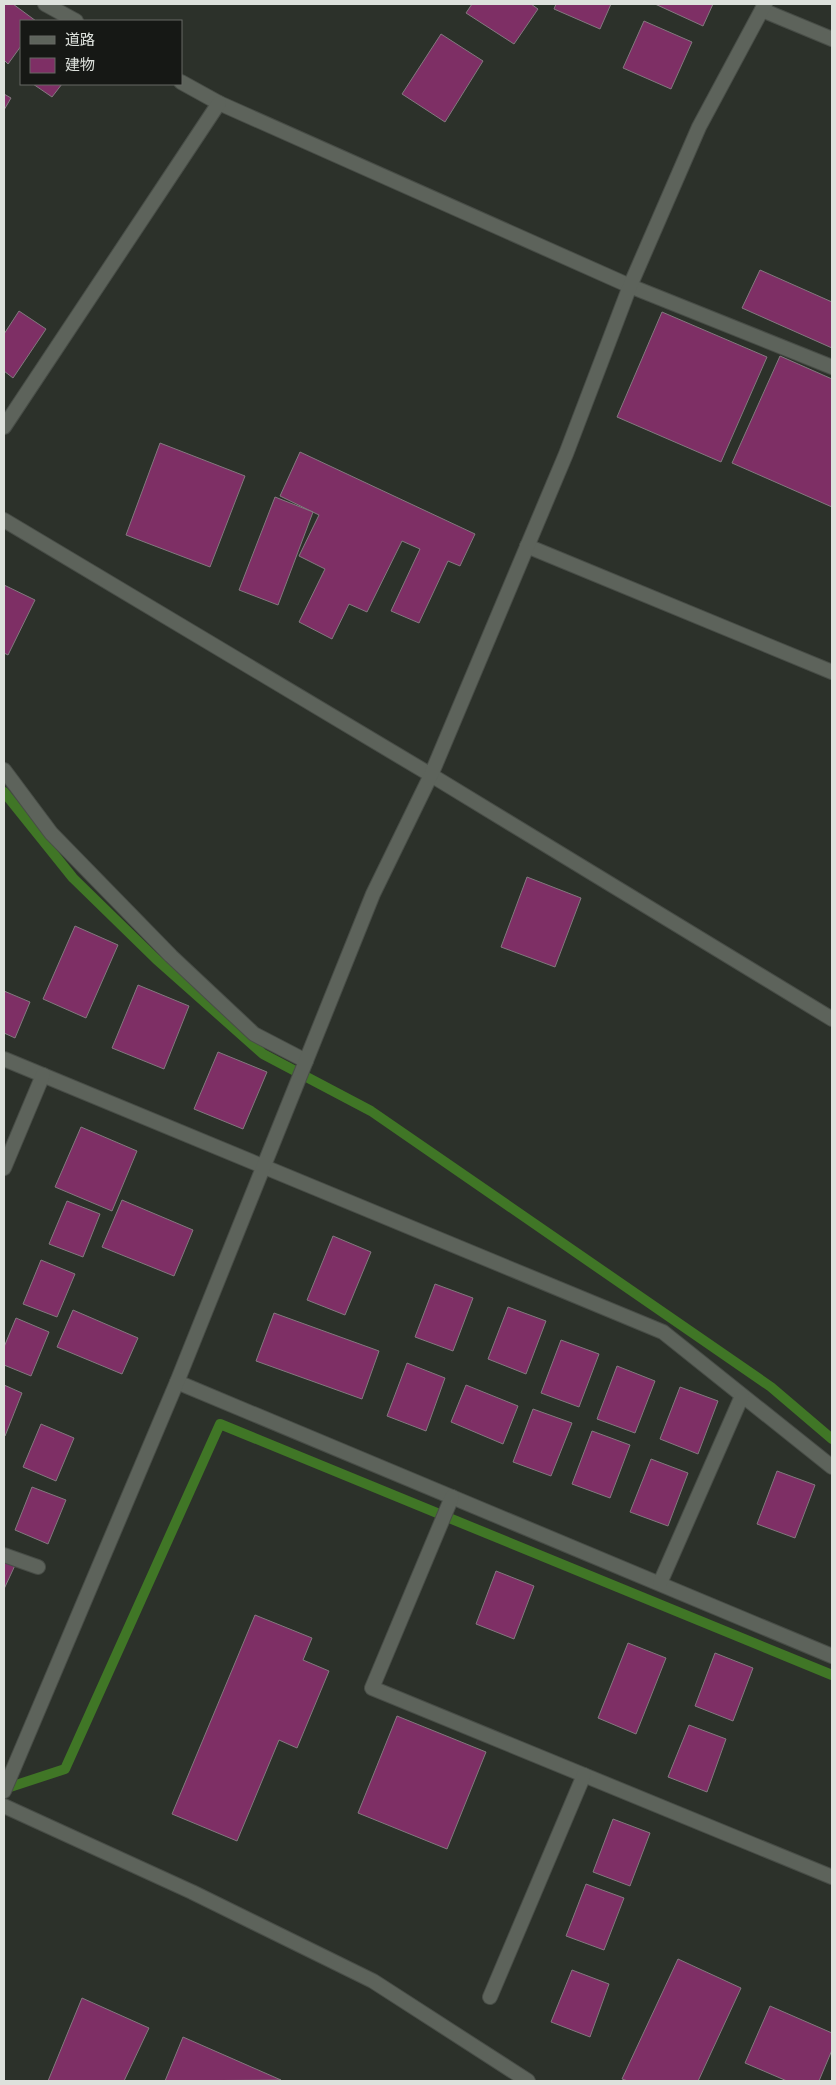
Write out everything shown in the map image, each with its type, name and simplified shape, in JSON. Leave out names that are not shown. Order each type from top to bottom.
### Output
[{"type":"street","points":[[45,4],[74,20]]},
{"type":"street","points":[[4,1791],[176,1382],[373,894],[431,775],[566,454],[630,286],[699,127],[763,7],[832,39]]},
{"type":"street","points":[[182,83],[219,103],[630,286],[832,367]]},
{"type":"street","points":[[4,427],[219,103]]},
{"type":"street","points":[[4,520],[431,775],[832,1019]]},
{"type":"street","points":[[527,546],[832,672]]},
{"type":"street","points":[[4,770],[51,833],[171,956],[254,1034],[306,1061]]},
{"type":"street","points":[[4,1059],[663,1332],[832,1467]]},
{"type":"street","points":[[4,1168],[43,1075]]},
{"type":"street","points":[[176,1382],[832,1656]]},
{"type":"street","points":[[660,1583],[742,1396]]},
{"type":"street","points":[[452,1497],[372,1688],[832,1878]]},
{"type":"street","points":[[4,1555],[38,1567]]},
{"type":"street","points":[[490,1997],[584,1775]]},
{"type":"street","points":[[4,1806],[192,1892],[373,1981],[528,2081]]},
{"type":"building","points":[[4,4],[13,4],[35,20],[20,20],[20,47],[8,64],[4,60]]},
{"type":"building","points":[[472,4],[531,4],[538,9],[514,44],[466,13]]},
{"type":"building","points":[[556,4],[611,4],[600,29],[554,9]]},
{"type":"building","points":[[655,4],[713,4],[703,26]]},
{"type":"building","points":[[644,21],[692,42],[671,89],[623,68]]},
{"type":"building","points":[[441,34],[483,61],[445,122],[402,94]]},
{"type":"building","points":[[34,85],[61,85],[52,97]]},
{"type":"building","points":[[4,94],[11,98],[4,110]]},
{"type":"building","points":[[760,270],[832,302],[832,348],[742,308]]},
{"type":"building","points":[[19,311],[46,329],[13,378],[4,371],[4,334]]},
{"type":"building","points":[[662,312],[767,357],[721,462],[617,417]]},
{"type":"building","points":[[780,356],[832,379],[832,507],[732,463]]},
{"type":"building","points":[[160,443],[245,476],[210,567],[126,535]]},
{"type":"building","points":[[300,452],[475,534],[460,566],[448,561],[419,623],[391,611],[420,549],[402,541],[367,612],[349,604],[332,639],[299,622],[325,569],[299,556],[319,515],[280,496]]},
{"type":"building","points":[[275,497],[313,512],[278,605],[239,590]]},
{"type":"building","points":[[4,585],[35,600],[8,655],[4,653]]},
{"type":"building","points":[[527,877],[581,898],[555,967],[501,947]]},
{"type":"building","points":[[75,926],[118,945],[86,1018],[43,999]]},
{"type":"building","points":[[138,985],[189,1006],[164,1069],[112,1048]]},
{"type":"building","points":[[4,991],[30,1002],[15,1038],[4,1033]]},
{"type":"building","points":[[218,1052],[267,1072],[243,1129],[194,1109]]},
{"type":"building","points":[[81,1127],[137,1151],[112,1211],[55,1187]]},
{"type":"building","points":[[122,1200],[193,1230],[174,1276],[102,1247]]},
{"type":"building","points":[[67,1201],[100,1214],[83,1257],[49,1244]]},
{"type":"building","points":[[333,1236],[371,1252],[345,1315],[307,1300]]},
{"type":"building","points":[[41,1260],[75,1274],[57,1317],[23,1304]]},
{"type":"building","points":[[435,1284],[473,1298],[453,1351],[415,1337]]},
{"type":"building","points":[[508,1307],[546,1321],[526,1374],[488,1359]]},
{"type":"building","points":[[73,1310],[138,1338],[122,1374],[57,1347]]},
{"type":"building","points":[[274,1313],[379,1351],[362,1399],[256,1361]]},
{"type":"building","points":[[16,1318],[49,1332],[31,1376],[4,1365],[4,1347]]},
{"type":"building","points":[[561,1340],[599,1354],[579,1407],[541,1393]]},
{"type":"building","points":[[407,1363],[445,1378],[426,1431],[387,1416]]},
{"type":"building","points":[[617,1366],[655,1381],[635,1433],[597,1419]]},
{"type":"building","points":[[4,1385],[22,1393],[5,1436],[4,1436]]},
{"type":"building","points":[[466,1385],[518,1406],[503,1444],[451,1422]]},
{"type":"building","points":[[680,1387],[718,1401],[698,1454],[660,1439]]},
{"type":"building","points":[[533,1409],[572,1423],[551,1476],[513,1462]]},
{"type":"building","points":[[41,1424],[74,1438],[56,1481],[23,1467]]},
{"type":"building","points":[[592,1431],[630,1445],[610,1498],[572,1484]]},
{"type":"building","points":[[651,1459],[688,1473],[668,1526],[630,1512]]},
{"type":"building","points":[[777,1471],[815,1485],[795,1538],[757,1524]]},
{"type":"building","points":[[32,1487],[66,1500],[48,1544],[15,1530]]},
{"type":"building","points":[[4,1555],[17,1561],[4,1589]]},
{"type":"building","points":[[496,1571],[534,1586],[514,1639],[476,1624]]},
{"type":"building","points":[[255,1615],[312,1638],[303,1660],[329,1671],[297,1748],[279,1740],[237,1841],[172,1814]]},
{"type":"building","points":[[628,1643],[666,1658],[636,1734],[598,1718]]},
{"type":"building","points":[[715,1653],[753,1668],[733,1721],[695,1706]]},
{"type":"building","points":[[397,1716],[486,1752],[447,1849],[358,1813]]},
{"type":"building","points":[[689,1725],[726,1739],[707,1792],[668,1777]]},
{"type":"building","points":[[613,1819],[650,1833],[630,1886],[593,1872]]},
{"type":"building","points":[[586,1884],[624,1898],[604,1950],[566,1936]]},
{"type":"building","points":[[678,1959],[741,1988],[698,2081],[628,2081],[622,2079]]},
{"type":"building","points":[[572,1970],[609,1984],[590,2037],[551,2022]]},
{"type":"building","points":[[82,1998],[149,2028],[124,2081],[48,2081]]},
{"type":"building","points":[[770,2006],[832,2033],[832,2050],[819,2081],[787,2081],[745,2063]]},
{"type":"building","points":[[183,2037],[281,2080],[165,2081]]},
{"type":"waterway","points":[[4,792],[73,878],[156,959],[263,1054],[371,1111],[771,1387],[832,1439]]},
{"type":"waterway","points":[[4,1789],[65,1769],[220,1424],[832,1675]]}]
